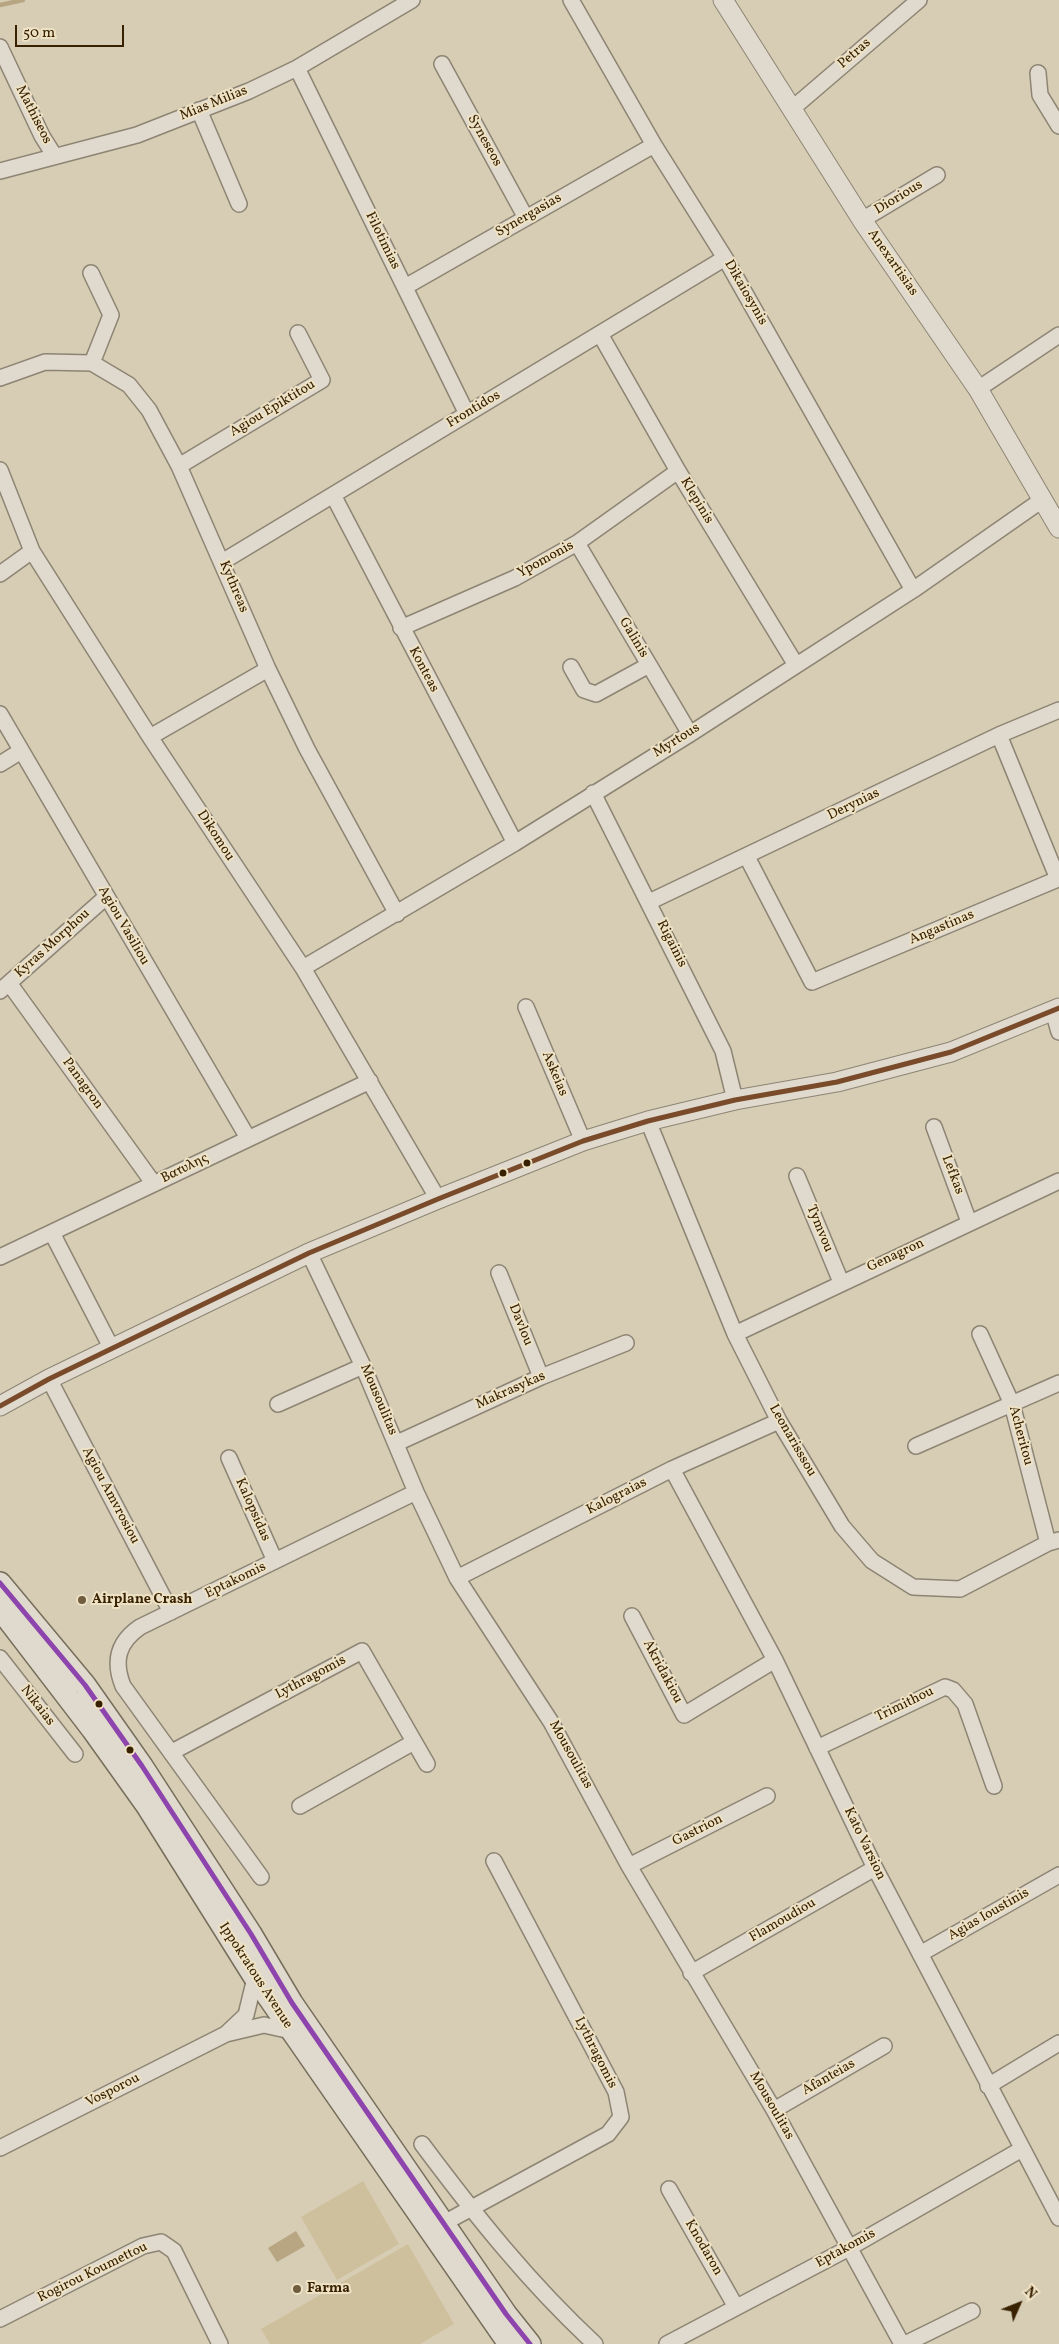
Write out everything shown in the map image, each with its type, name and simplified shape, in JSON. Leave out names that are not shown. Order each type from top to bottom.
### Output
[{"type":"main road","points":[[0,1583],[10,1608]]},
{"type":"main road","name":"Ippokratous Avenue","points":[[10,1608],[147,1806],[254,1978],[491,2322],[509,2344]]},
{"type":"main road","name":"Ippokratous Avenue","points":[[10,1608],[85,1685],[142,1766],[251,1934],[292,2003],[506,2314],[530,2344]]},
{"type":"street","name":"Mias Milias","points":[[0,171],[54,155],[138,135],[249,91],[297,68],[412,0]]},
{"type":"street","name":"Dikaiosynis","points":[[571,0],[654,145],[725,258],[913,590]]},
{"type":"street","name":"Anexartisias","points":[[723,0],[862,220],[978,388],[1059,528]]},
{"type":"street","name":"Petras","points":[[793,108],[918,0]]},
{"type":"street","name":"Mathiseos","points":[[0,46],[42,136],[54,155]]},
{"type":"street","name":"Syneseos","points":[[442,64],[526,218]]},
{"type":"street","name":"Filotimias","points":[[297,68],[467,414]]},
{"type":"street","points":[[1038,73],[1040,94],[1059,126]]},
{"type":"street","points":[[199,110],[239,204]]},
{"type":"street","name":"Synergasias","points":[[405,287],[654,145]]},
{"type":"street","name":"Diorious","points":[[862,220],[937,175]]},
{"type":"street","name":"Frontidos","points":[[222,562],[725,258]]},
{"type":"street","points":[[91,273],[111,315],[92,363]]},
{"type":"street","name":"Agiou Epiktitou","points":[[179,466],[322,380],[298,333]]},
{"type":"street","name":"Klepinis","points":[[600,334],[678,471],[796,665]]},
{"type":"street","points":[[978,388],[1059,335]]},
{"type":"street","name":"Kythreas","points":[[0,378],[45,362],[92,363],[129,385],[149,410],[179,466],[268,669],[307,749],[397,914]]},
{"type":"street","name":"Dikomou","points":[[0,470],[32,551],[150,737],[302,968],[438,1199]]},
{"type":"street","name":"Ypomonis","points":[[401,628],[515,578],[577,543],[678,471]]},
{"type":"street","name":"Konteas","points":[[333,495],[514,843]]},
{"type":"street","name":"Myrtous","points":[[302,968],[397,914],[690,734],[913,590],[1042,500]]},
{"type":"street","name":"Galinis","points":[[577,543],[690,734]]},
{"type":"street","points":[[0,574],[32,551]]},
{"type":"street","points":[[571,667],[584,690],[596,694],[649,665]]},
{"type":"street","points":[[150,737],[268,669]]},
{"type":"street","name":"Derynias","points":[[649,902],[747,857],[999,735],[1059,710]]},
{"type":"street","name":"Agiou Vasiliou","points":[[0,714],[248,1138]]},
{"type":"street","name":"Angastinas","points":[[747,857],[812,982],[1058,880],[999,735]]},
{"type":"street","points":[[0,764],[21,751]]},
{"type":"street","name":"Rigainis","points":[[592,793],[723,1051],[735,1100]]},
{"type":"street","name":"Kyras Morphou","points":[[5,987],[106,897]]},
{"type":"street","name":"Panagron","points":[[5,987],[154,1184]]},
{"type":"street","name":"Askeias","points":[[526,1008],[583,1141]]},
{"type":"street","points":[[0,1406],[49,1379],[309,1254],[438,1199],[583,1141],[648,1121],[735,1100],[837,1082],[951,1052],[1056,1010],[1059,1032]]},
{"type":"street","name":"Βατυλης","points":[[0,1257],[370,1081]]},
{"type":"street","name":"Leonarisssou","points":[[648,1121],[735,1334],[779,1421],[842,1526],[872,1561],[913,1587],[960,1589],[1053,1541]]},
{"type":"street","name":"Lefkas","points":[[934,1127],[969,1222]]},
{"type":"street","name":"Tymvou","points":[[798,1176],[841,1282]]},
{"type":"street","name":"Genagron","points":[[735,1334],[841,1282],[1059,1181]]},
{"type":"street","points":[[52,1233],[112,1349]]},
{"type":"street","name":"Mousoulitas","points":[[309,1254],[363,1366],[416,1492],[457,1578],[552,1722],[629,1866],[774,2110],[904,2344]]},
{"type":"street","name":"Davlou","points":[[499,1273],[541,1377]]},
{"type":"street","name":"Acheritou","points":[[980,1334],[1012,1404],[1053,1541]]},
{"type":"street","name":"Makrasykas","points":[[397,1444],[541,1377],[626,1343]]},
{"type":"street","points":[[278,1404],[363,1366]]},
{"type":"street","name":"Agiou Amvrosiou","points":[[49,1379],[170,1612]]},
{"type":"street","points":[[916,1446],[1059,1383]]},
{"type":"street","name":"Kalograias","points":[[457,1578],[672,1469],[779,1421]]},
{"type":"street","name":"Kalopsidas","points":[[229,1458],[275,1561]]},
{"type":"street","name":"Kato Varsion","points":[[672,1469],[775,1660],[875,1868],[988,2086],[1058,2214]]},
{"type":"street","name":"Eptakomis","points":[[261,1877],[123,1686],[116,1661],[122,1644],[130,1634],[170,1612],[416,1492]]},
{"type":"street","name":"Akridakiou","points":[[632,1616],[684,1714],[775,1660]]},
{"type":"street","name":"Lythragomis","points":[[172,1752],[362,1651],[427,1764]]},
{"type":"street","name":"Nikaias","points":[[0,1658],[75,1754]]},
{"type":"street","name":"Trimithou","points":[[817,1748],[945,1687],[953,1690],[965,1704],[994,1786]]},
{"type":"street","points":[[300,1806],[414,1742]]},
{"type":"street","name":"Gastrion","points":[[629,1866],[767,1796]]},
{"type":"street","name":"Lythragomis","points":[[444,2223],[608,2134],[621,2117],[616,2092],[494,1861]]},
{"type":"street","name":"Flamoudiou","points":[[692,1973],[875,1868]]},
{"type":"street","name":"Agias Ioustinis","points":[[920,1954],[1059,1875]]},
{"type":"street","points":[[226,2034],[246,2014],[254,1978]]},
{"type":"street","points":[[226,2034],[264,2026],[291,2031]]},
{"type":"street","name":"Vosporou","points":[[0,2148],[226,2034]]},
{"type":"street","points":[[988,2086],[1059,2043]]},
{"type":"street","name":"Afanteias","points":[[774,2110],[884,2046]]},
{"type":"street","points":[[422,2144],[471,2209],[560,2312],[595,2344]]},
{"type":"street","name":"Eptakomis","points":[[667,2344],[849,2248],[1022,2149]]},
{"type":"street","name":"Knodaron","points":[[669,2189],[736,2307]]},
{"type":"street","name":"Rogirou Koumettou","points":[[0,2319],[143,2246],[160,2242],[174,2251],[220,2344]]},
{"type":"street","points":[[904,2344],[972,2311]]},
{"type":"shaded area","points":[[363,2181],[399,2244],[337,2280],[301,2217]]},
{"type":"shaded area","points":[[296,2231],[305,2246],[277,2262],[268,2248]]},
{"type":"shaded area","points":[[408,2244],[454,2324],[420,2344],[270,2344],[261,2329]]},
{"type":"waterway","points":[[0,5],[23,0]]},
{"type":"transit line","points":[[0,1406],[49,1379],[309,1253],[583,1141],[648,1121],[735,1100],[837,1082],[951,1052],[1059,1008]]},
{"type":"transit line","points":[[0,1583],[85,1685],[142,1766],[251,1934],[292,2003],[506,2314],[530,2344]]},
{"type":"place","name":"Airplane Crash","points":[[82,1600]]},
{"type":"place","name":"Farma","points":[[297,2289]]}]
